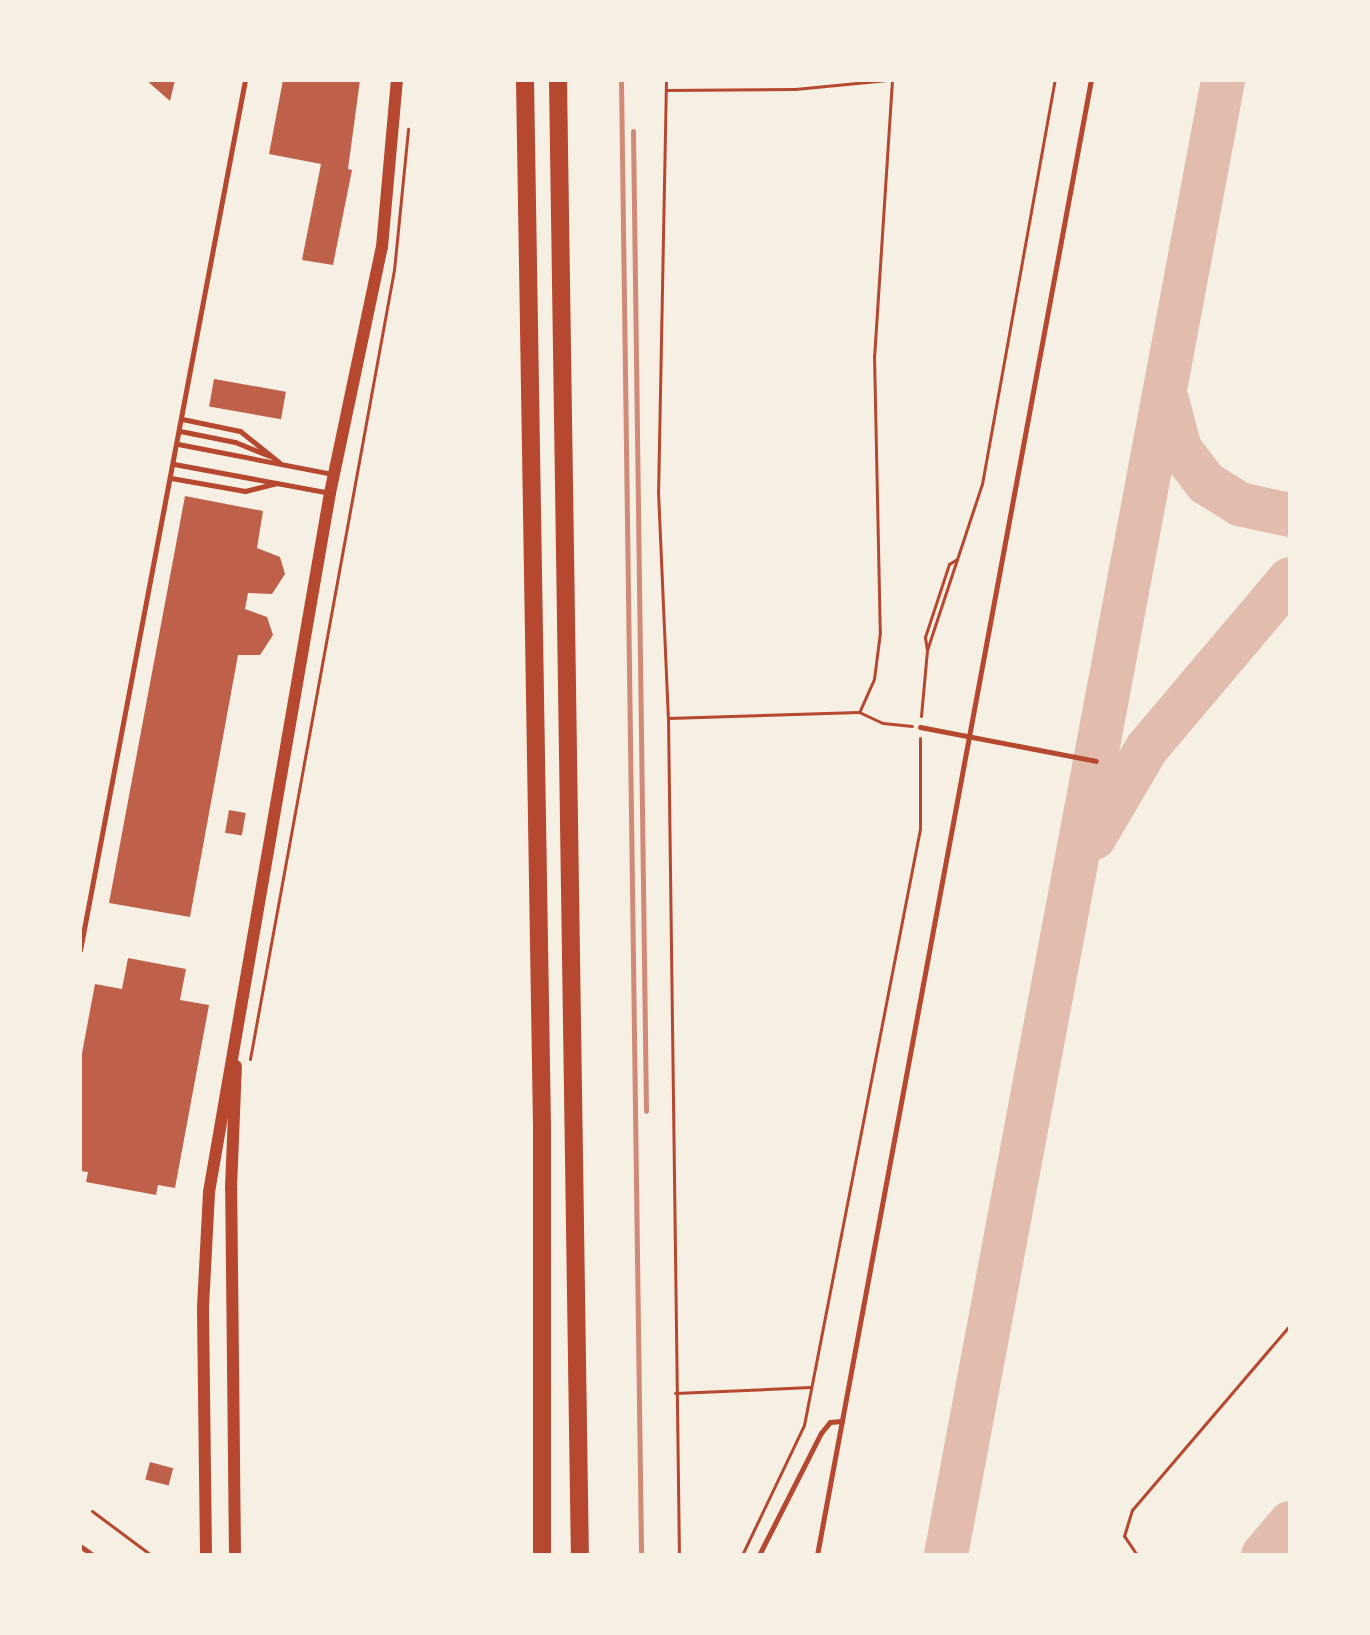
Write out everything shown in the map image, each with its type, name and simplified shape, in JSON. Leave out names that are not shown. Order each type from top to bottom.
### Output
[{"type":"highway","points":[[525,80],[542,1125],[542,1555]]},
{"type":"highway","points":[[558,80],[580,1555]]},
{"type":"street","points":[[204,1551],[204,1253],[215,1148],[330,493],[382,247],[397,80]]},
{"type":"street","points":[[235,1555],[231,1175],[246,975]]},
{"type":"lane","points":[[80,950],[245,80]]},
{"type":"lane","points":[[817,1555],[966,738],[1091,80]]},
{"type":"lane","points":[[182,419],[240,431],[281,464]]},
{"type":"lane","points":[[180,431],[252,447],[281,464]]},
{"type":"lane","points":[[178,444],[334,474]]},
{"type":"lane","points":[[174,464],[330,493]]},
{"type":"lane","points":[[171,478],[245,491],[278,483]]},
{"type":"lane","points":[[920,727],[1096,761]]},
{"type":"lane","points":[[759,1555],[821,1433],[830,1422],[842,1421]]},
{"type":"lane","points":[[80,1546],[93,1555]]},
{"type":"path","points":[[666,80],[658,491],[668,718],[679,1555]]},
{"type":"path","points":[[666,90],[795,89],[890,80],[874,355],[880,632],[874,679],[859,712]]},
{"type":"path","points":[[742,1555],[792,1457],[810,1387],[920,829],[920,727],[927,650],[982,484],[1055,80]]},
{"type":"path","points":[[249,1062],[394,270],[409,126]]},
{"type":"path","points":[[927,650],[925,637],[949,564],[957,559]]},
{"type":"path","points":[[668,718],[859,712],[883,723],[920,727]]},
{"type":"path","points":[[1137,1555],[1124,1536],[1132,1510],[1290,1325]]},
{"type":"path","points":[[675,1393],[810,1387]]},
{"type":"path","points":[[92,1511],[151,1555]]},
{"type":"building","points":[[146,80],[175,80],[170,101]]},
{"type":"building","points":[[283,80],[360,80],[348,169],[352,170],[333,265],[302,260],[321,164],[269,154]]},
{"type":"building","points":[[214,379],[286,392],[281,419],[209,407]]},
{"type":"building","points":[[185,496],[263,511],[257,548],[280,557],[285,574],[272,594],[248,593],[245,609],[267,617],[273,635],[260,655],[238,655],[190,917],[109,903]]},
{"type":"building","points":[[229,810],[246,813],[242,836],[225,833]]},
{"type":"building","points":[[128,958],[186,969],[180,1000],[209,1005],[175,1188],[158,1185],[156,1195],[86,1182],[88,1172],[80,1171],[80,1064],[95,984],[122,989]]},
{"type":"building","points":[[150,1462],[173,1468],[169,1486],[145,1479]]},
{"type":"taxiway","points":[[946,1555],[1223,80]]},
{"type":"taxiway","points":[[1167,400],[1180,449],[1206,483],[1239,504],[1290,515]]},
{"type":"taxiway","points":[[1094,838],[1147,748],[1290,579]]},
{"type":"taxiway","points":[[1263,1555],[1290,1523]]},
{"type":"railway","points":[[621,80],[641,1555]]},
{"type":"railway","points":[[633,131],[646,1111]]}]
